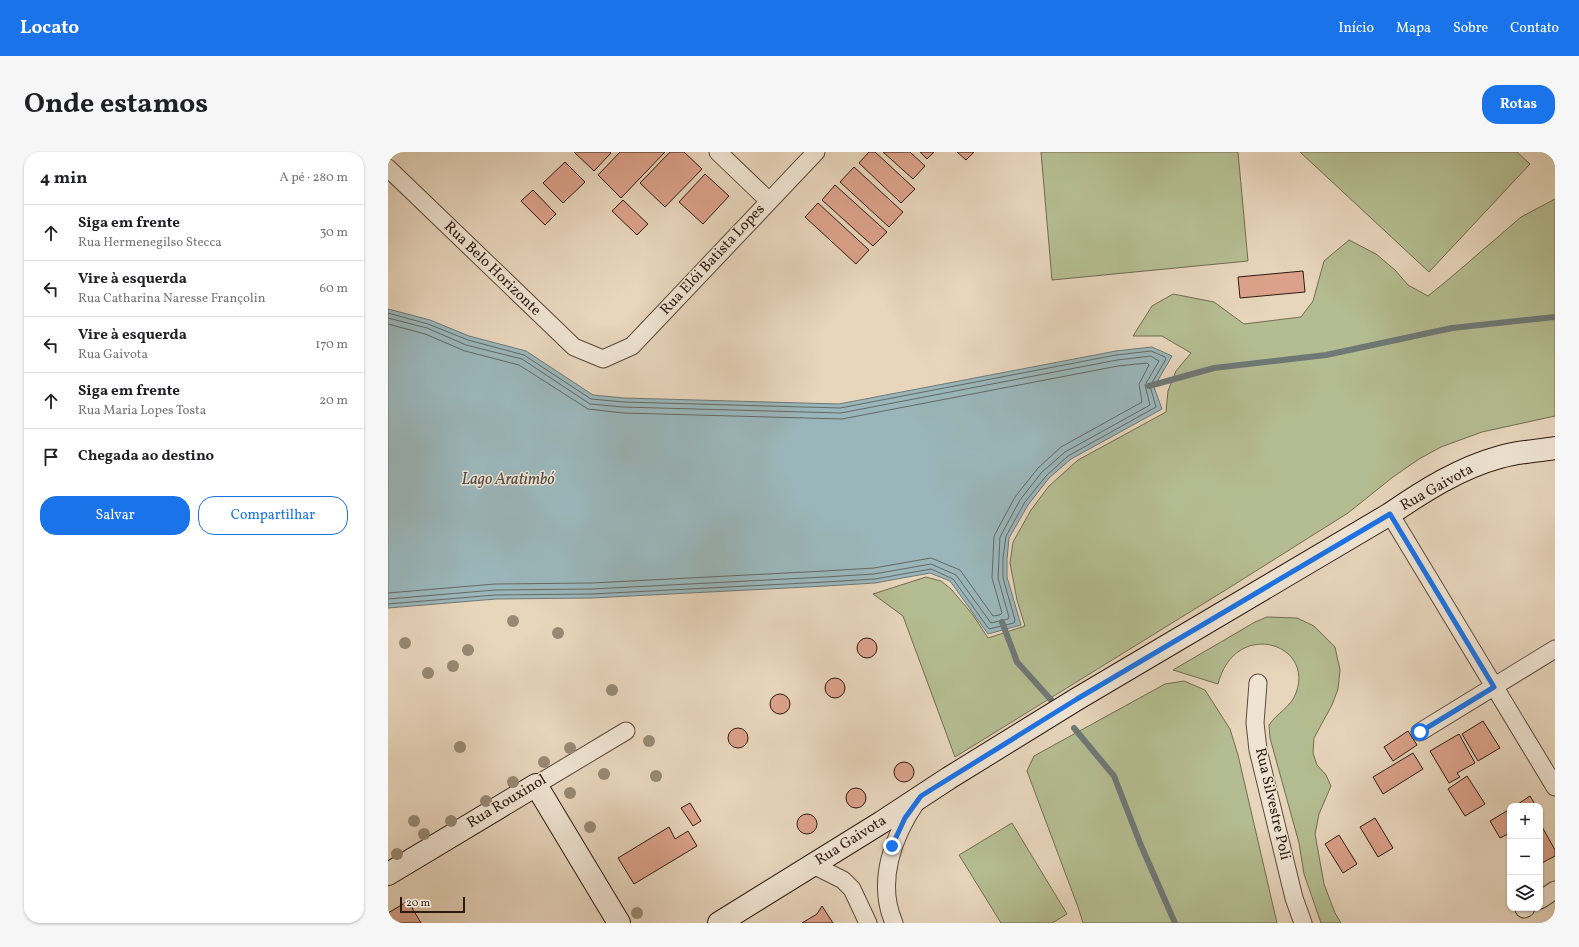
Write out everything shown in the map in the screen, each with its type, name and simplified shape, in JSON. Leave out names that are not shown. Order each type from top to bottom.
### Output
[{"type":"street","points":[[718,152],[769,201]]},
{"type":"street","name":"Rua Elói Batista Lopes","points":[[603,359],[632,346],[816,152]]},
{"type":"street","name":"Rua Belo Horizonte","points":[[388,168],[574,347],[603,359]]},
{"type":"street","name":"Rua Gaivota","points":[[719,923],[1077,699],[1390,514],[1422,492],[1456,473],[1500,456],[1555,448]]},
{"type":"street","points":[[1390,514],[1555,787]]},
{"type":"street","points":[[1420,732],[1555,649]]},
{"type":"street","name":"Rua Silvestre Poli","points":[[1258,683],[1255,723],[1258,750],[1294,898],[1303,923]]},
{"type":"street","name":"Rua Rouxinol","points":[[388,874],[626,731]]},
{"type":"street","points":[[536,784],[619,923]]},
{"type":"street","points":[[894,923],[890,912],[886,890],[892,846],[905,818],[921,796]]},
{"type":"street","points":[[813,865],[843,880],[852,889],[868,923]]},
{"type":"street","points":[[1543,898],[1555,890]]},
{"type":"street","points":[[859,902],[888,900]]},
{"type":"green space","points":[[1041,152],[1238,152],[1248,261],[1052,280]]},
{"type":"green space","points":[[1300,152],[1517,152],[1530,164],[1429,272]]},
{"type":"green space","points":[[1555,199],[1555,416],[1482,432],[1441,447],[1419,459],[1393,477],[1348,513],[955,757],[903,616],[873,594],[926,577],[941,581],[951,589],[973,615],[988,638],[1025,626],[1017,600],[1010,563],[1013,542],[1031,510],[1049,486],[1078,460],[1166,412],[1168,391],[1176,371],[1191,353],[1162,336],[1133,336],[1152,306],[1173,294],[1214,302],[1244,324],[1301,317],[1313,301],[1324,261],[1349,240],[1376,254],[1395,270],[1408,285],[1428,296],[1521,217]]},
{"type":"green space","points":[[1267,617],[1297,618],[1314,626],[1335,647],[1340,670],[1338,689],[1332,705],[1314,738],[1313,753],[1317,765],[1326,775],[1331,786],[1319,814],[1315,834],[1324,884],[1335,913],[1341,923],[1321,923],[1304,874],[1299,843],[1270,738],[1269,725],[1291,702],[1296,693],[1299,676],[1294,661],[1284,651],[1270,645],[1255,645],[1240,651],[1227,663],[1218,684],[1173,670],[1255,622]]},
{"type":"green space","points":[[1184,681],[1205,690],[1230,729],[1238,755],[1277,923],[1083,923],[1027,771],[1034,756],[1165,684]]},
{"type":"green space","points":[[1012,823],[1067,914],[1052,923],[1001,923],[959,855]]},
{"type":"water","name":"Lago Aratimbó","points":[[388,309],[430,320],[469,336],[526,351],[593,395],[624,398],[839,404],[1116,351],[1152,347],[1172,356],[1154,387],[1162,409],[1071,459],[1049,478],[1028,505],[1009,538],[1007,577],[1021,625],[988,634],[950,581],[930,573],[875,583],[592,598],[496,599],[388,608]]},
{"type":"building","points":[[574,152],[610,152],[611,153],[594,171]]},
{"type":"building","points":[[620,152],[665,152],[621,198],[598,175]]},
{"type":"building","points":[[670,152],[684,152],[702,169],[665,207],[640,183]]},
{"type":"building","points":[[869,152],[875,152],[915,189],[901,203],[859,163]]},
{"type":"building","points":[[883,152],[910,152],[925,166],[913,179]]},
{"type":"building","points":[[920,152],[934,152],[927,159]]},
{"type":"building","points":[[957,152],[974,152],[966,160]]},
{"type":"building","points":[[565,162],[585,182],[563,203],[543,183]]},
{"type":"building","points":[[854,167],[903,212],[889,227],[840,182]]},
{"type":"building","points":[[705,174],[729,196],[703,224],[679,202]]},
{"type":"building","points":[[835,185],[887,232],[873,246],[822,200]]},
{"type":"building","points":[[533,190],[556,214],[545,225],[521,201]]},
{"type":"building","points":[[623,200],[648,224],[637,235],[612,211]]},
{"type":"building","points":[[818,203],[869,250],[856,264],[805,217]]},
{"type":"building","points":[[1303,271],[1305,292],[1240,298],[1238,277]]},
{"type":"building","points":[[867,638],[874,641],[877,648],[874,655],[867,658],[860,655],[857,648],[860,641]]},
{"type":"building","points":[[835,678],[842,681],[845,688],[842,695],[835,698],[828,695],[825,688],[828,681]]},
{"type":"building","points":[[780,694],[787,697],[790,704],[787,711],[780,714],[773,711],[770,704],[773,697]]},
{"type":"building","points":[[1483,721],[1500,748],[1478,761],[1462,734]]},
{"type":"building","points":[[738,728],[745,731],[748,738],[745,745],[738,748],[731,745],[728,738],[731,731]]},
{"type":"building","points":[[1408,731],[1417,745],[1393,761],[1384,747]]},
{"type":"building","points":[[1459,734],[1475,763],[1457,773],[1460,777],[1449,783],[1430,751]]},
{"type":"building","points":[[1413,753],[1423,769],[1383,794],[1373,777]]},
{"type":"building","points":[[904,762],[911,765],[914,772],[911,779],[904,782],[897,779],[894,772],[897,765]]},
{"type":"building","points":[[1467,776],[1485,804],[1465,816],[1448,789]]},
{"type":"building","points":[[856,788],[863,791],[866,798],[863,805],[856,808],[849,805],[846,798],[849,791]]},
{"type":"building","points":[[1530,796],[1534,803],[1520,803]]},
{"type":"building","points":[[690,803],[701,821],[693,826],[681,808]]},
{"type":"building","points":[[1507,811],[1507,834],[1500,838],[1490,821]]},
{"type":"building","points":[[807,814],[814,817],[817,824],[814,831],[807,834],[800,831],[797,824],[800,817]]},
{"type":"building","points":[[1375,818],[1393,848],[1378,857],[1360,827]]},
{"type":"building","points":[[669,827],[675,839],[688,831],[697,846],[634,884],[618,858]]},
{"type":"building","points":[[1543,828],[1555,850],[1555,856],[1543,862]]},
{"type":"building","points":[[1339,835],[1357,864],[1343,873],[1325,844]]},
{"type":"building","points":[[408,901],[421,923],[388,923],[388,913]]},
{"type":"building","points":[[822,906],[833,923],[802,923],[817,914]]},
{"type":"waterway","points":[[1149,386],[1214,368],[1326,355],[1452,328],[1555,317]]},
{"type":"waterway","points":[[1002,622],[1017,662],[1053,702]]},
{"type":"waterway","points":[[1074,728],[1114,776],[1140,843],[1175,923]]},
{"type":"route","points":[[892,846],[905,818],[921,796],[1077,699],[1390,514],[1494,687],[1420,732]]}]
